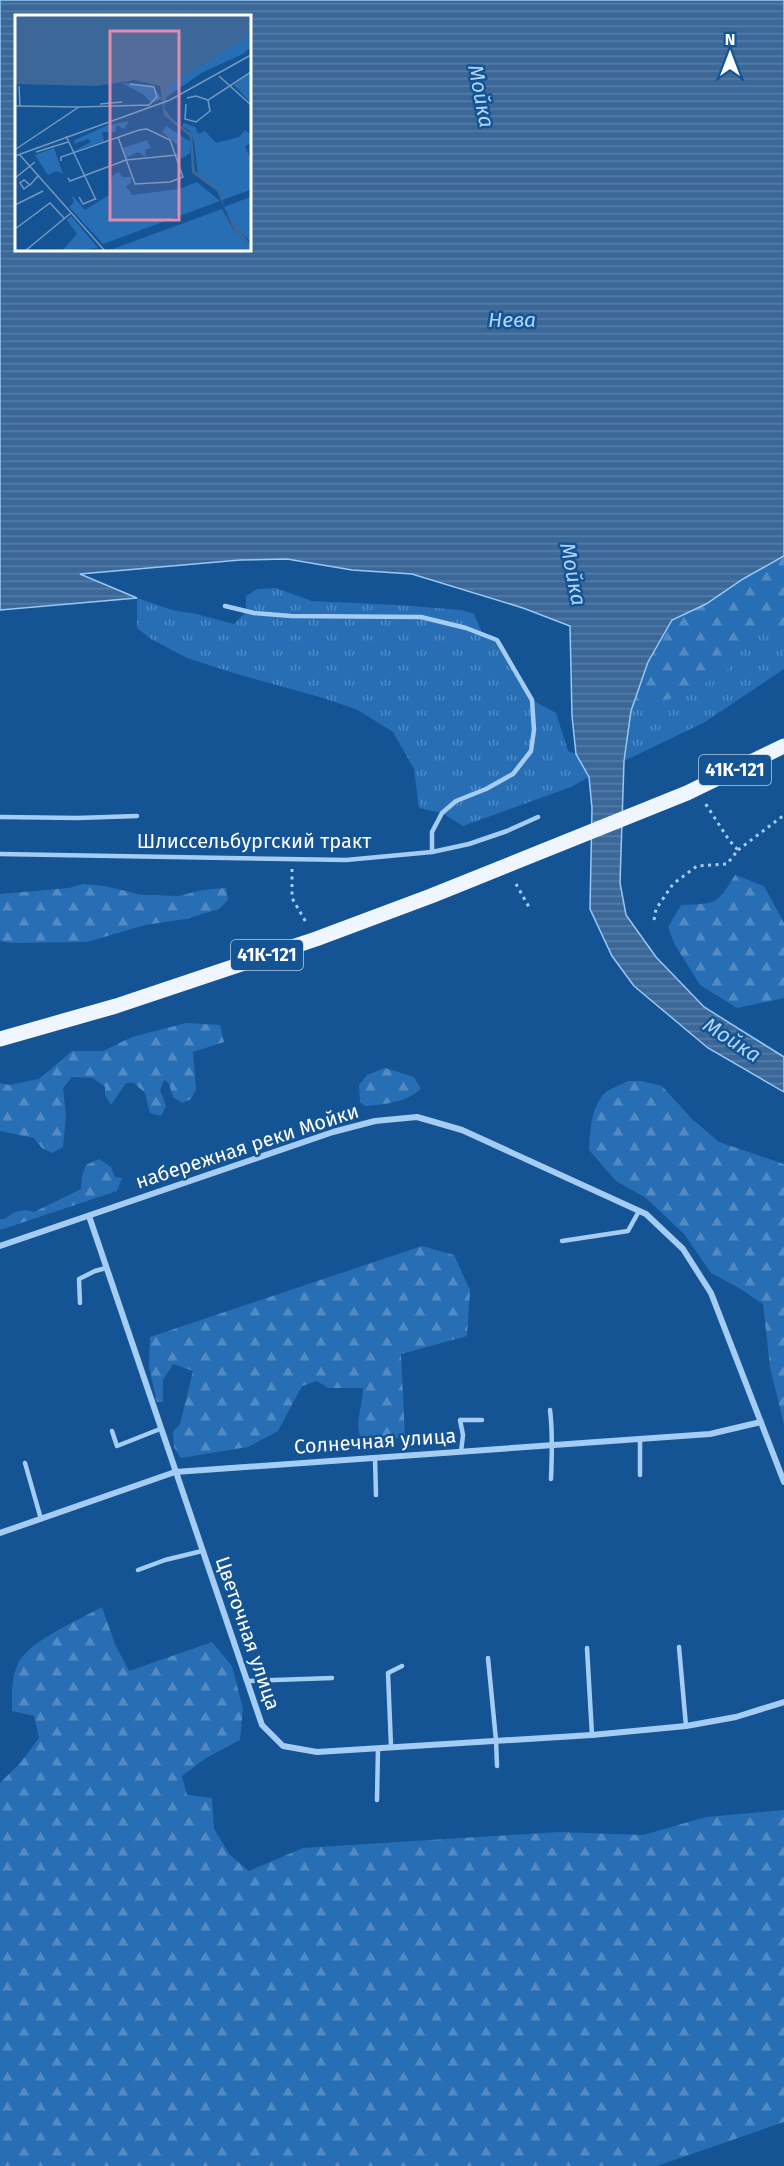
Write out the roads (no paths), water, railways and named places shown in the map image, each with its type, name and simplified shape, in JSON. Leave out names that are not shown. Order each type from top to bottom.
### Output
[{"type":"main road","name":"41К-121","points":[[0,1039],[116,1005],[316,939],[431,896],[687,793],[784,746]]},
{"type":"street","name":"набережная реки Мойки","points":[[0,1246],[333,1132],[375,1121],[417,1117],[462,1130],[646,1214],[683,1250],[711,1293],[761,1422]]},
{"type":"street","name":"Цветочная улица","points":[[89,1216],[262,1725],[283,1746],[317,1752],[592,1735],[686,1726],[736,1717],[784,1702]]},
{"type":"street","name":"Солнечная улица","points":[[0,1533],[175,1472],[710,1434],[761,1422]]},
{"type":"street","points":[[761,1422],[784,1482]]},
{"type":"lane","points":[[225,606],[254,613],[291,616],[422,617],[466,628],[497,640],[532,700],[534,730],[531,751],[513,774],[486,789],[456,801],[442,813],[432,832],[432,852]]},
{"type":"lane","points":[[0,817],[137,816]]},
{"type":"lane","name":"Шлиссельбургский тракт","points":[[0,854],[346,860],[432,852],[469,844],[507,831],[538,816]]},
{"type":"lane","points":[[562,1241],[628,1231],[639,1211]]},
{"type":"lane","points":[[80,1303],[79,1279],[95,1270],[106,1268]]},
{"type":"lane","points":[[549,1410],[553,1429],[551,1479]]},
{"type":"lane","points":[[461,1452],[463,1436],[460,1420],[482,1420]]},
{"type":"lane","points":[[112,1431],[117,1446],[160,1429]]},
{"type":"lane","points":[[640,1439],[640,1475]]},
{"type":"lane","points":[[375,1458],[376,1495]]},
{"type":"lane","points":[[25,1463],[41,1519]]},
{"type":"lane","points":[[138,1570],[165,1560],[202,1551]]},
{"type":"lane","points":[[679,1647],[686,1726]]},
{"type":"lane","points":[[587,1648],[592,1735]]},
{"type":"lane","points":[[488,1658],[496,1740],[496,1766]]},
{"type":"lane","points":[[391,1746],[388,1673],[402,1666]]},
{"type":"lane","points":[[247,1681],[332,1678]]},
{"type":"lane","points":[[377,1800],[378,1748]]},
{"type":"water","name":"Нева","points":[[0,0],[784,0],[784,556],[743,579],[706,604],[672,620],[648,662],[631,711],[624,761],[620,883],[626,915],[656,957],[704,1007],[784,1057],[784,1092],[708,1048],[634,986],[612,956],[590,909],[592,808],[589,777],[576,754],[572,716],[570,626],[523,608],[412,574],[352,570],[287,559],[240,560],[80,574],[137,598],[0,610]]},
{"type":"water label","name":"Мойка","points":[[481,96]]},
{"type":"water label","name":"Мойка","points":[[573,574]]},
{"type":"water label","name":"Мойка","points":[[732,1040]]}]
